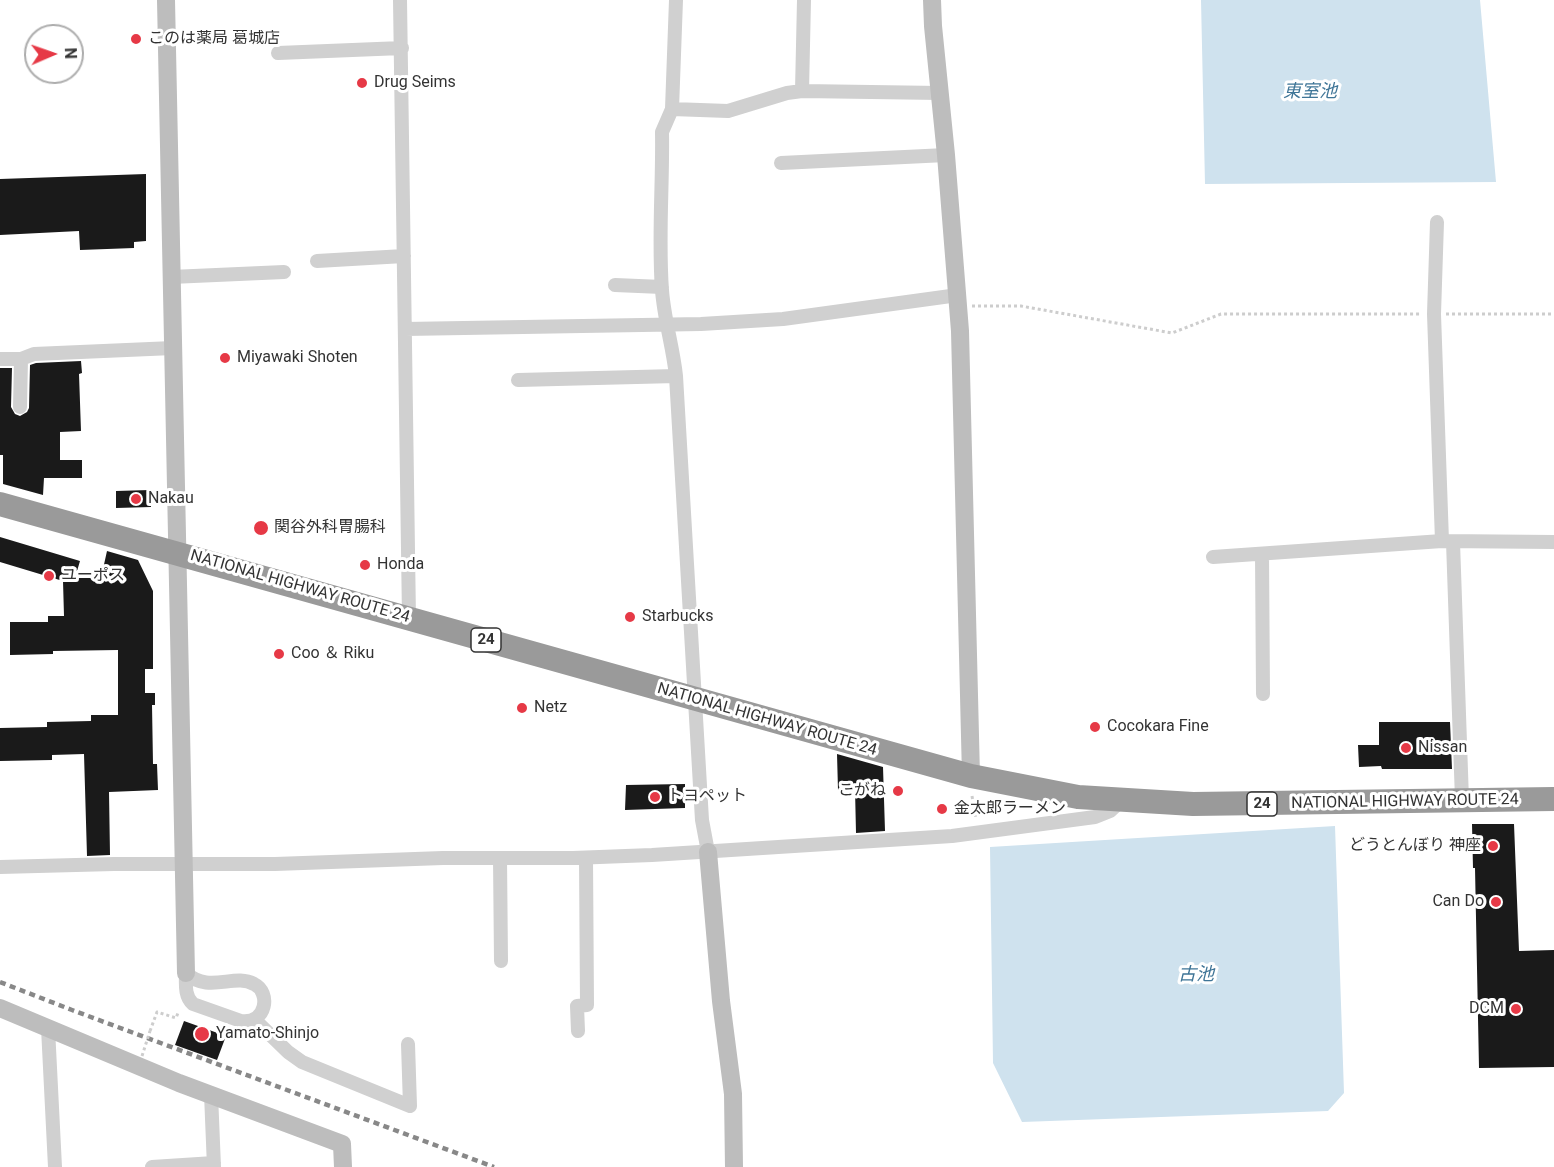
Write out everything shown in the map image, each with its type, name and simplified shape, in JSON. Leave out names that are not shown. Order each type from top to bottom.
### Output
[{"type":"highway","name":"NATIONAL HIGHWAY ROUTE 24","points":[[0,504],[971,776],[1078,797],[1249,805],[1554,799]]},
{"type":"street","points":[[166,0],[183,863],[188,999],[193,1004],[241,1021],[255,1020],[288,1052],[302,1062],[410,1106],[408,1044]]},
{"type":"street","points":[[400,0],[409,618]]},
{"type":"street","points":[[676,0],[672,109],[662,132],[662,287],[676,376],[702,820],[708,852],[733,1094],[734,1167],[723,1167]]},
{"type":"street","points":[[802,91],[804,0]]},
{"type":"street","points":[[932,0],[958,301],[971,776]]},
{"type":"street","points":[[278,53],[402,48]]},
{"type":"street","points":[[672,109],[728,111],[787,93],[802,91],[940,93]]},
{"type":"street","points":[[781,163],[946,155]]},
{"type":"street","points":[[1437,222],[1434,314],[1462,800]]},
{"type":"street","points":[[317,261],[404,256]]},
{"type":"street","points":[[171,277],[284,272]]},
{"type":"street","points":[[615,285],[662,287]]},
{"type":"street","points":[[405,329],[701,324],[783,319],[958,301]]},
{"type":"street","points":[[0,359],[21,359],[34,354],[173,348]]},
{"type":"street","points":[[20,407],[21,359]]},
{"type":"street","points":[[518,380],[676,376]]},
{"type":"street","points":[[1213,557],[1448,541],[1554,542]]},
{"type":"street","points":[[1262,554],[1263,694]]},
{"type":"street","points":[[0,867],[183,863],[275,864],[443,858],[586,858],[708,852],[952,836],[1095,817],[1110,811],[1122,800]]},
{"type":"street","points":[[500,858],[501,961]]},
{"type":"street","points":[[578,1031],[577,1006],[587,1005],[586,858]]},
{"type":"street","points":[[186,972],[193,979],[204,982],[255,984],[261,989],[263,1009],[255,1020]]},
{"type":"street","points":[[0,1008],[179,1083],[342,1144],[343,1167]]},
{"type":"street","points":[[48,1028],[56,1167]]},
{"type":"street","points":[[152,1167],[214,1165],[211,1094]]},
{"type":"path","points":[[958,301],[1021,306],[1172,333],[1221,314],[1554,314]]},
{"type":"path","points":[[971,776],[974,812],[982,832]]},
{"type":"path","points":[[142,1056],[157,1012],[176,1018],[178,1013]]},
{"type":"water","name":"東室池","points":[[1201,0],[1480,0],[1496,182],[1205,184]]},
{"type":"water","name":"古池","points":[[1335,826],[1344,1093],[1328,1111],[1022,1122],[993,1063],[990,847]]},
{"type":"building","points":[[146,174],[146,241],[134,242],[134,248],[80,250],[79,231],[0,235],[0,179]]},
{"type":"building","points":[[81,361],[82,373],[79,374],[81,431],[60,432],[60,460],[82,460],[82,478],[44,478],[43,495],[3,484],[3,455],[0,455],[0,368],[12,368],[11,407],[15,414],[20,416],[29,408],[30,365]]},
{"type":"building","points":[[150,490],[151,507],[116,508],[116,491]]},
{"type":"building","points":[[0,537],[80,561],[75,578],[101,578],[107,551],[138,560],[153,591],[153,669],[145,669],[145,693],[155,693],[155,705],[152,705],[153,764],[157,764],[158,790],[109,792],[110,855],[87,856],[84,754],[52,755],[52,760],[0,761],[0,728],[47,727],[47,722],[91,721],[91,715],[118,715],[118,650],[53,651],[53,654],[10,655],[10,622],[48,622],[48,616],[64,616],[63,581],[0,562]]},
{"type":"building","points":[[1379,722],[1450,722],[1452,769],[1359,767],[1358,745],[1379,745]]},
{"type":"building","points":[[837,754],[883,767],[885,831],[856,833],[855,789],[838,790]]},
{"type":"building","name":"トヨペット","points":[[685,784],[685,808],[625,810],[626,785]]},
{"type":"building","name":"DCM","points":[[1472,824],[1514,824],[1519,951],[1554,950],[1554,1067],[1479,1068]]},
{"type":"building","points":[[184,1021],[226,1036],[217,1060],[175,1045]]},
{"type":"railway","points":[[0,982],[494,1167]]},
{"type":"place","name":"このは薬局 葛城店","points":[[136,39]]},
{"type":"place","name":"Drug Seims","points":[[362,83]]},
{"type":"place","name":"Miyawaki Shoten","points":[[225,358]]},
{"type":"place","name":"Nakau","points":[[136,499]]},
{"type":"place","name":"関谷外科胃腸科","points":[[261,528]]},
{"type":"place","name":"Honda","points":[[365,565]]},
{"type":"place","name":"ユーポス","points":[[49,576]]},
{"type":"place","name":"Starbucks","points":[[630,617]]},
{"type":"place","name":"Coo ＆ Riku","points":[[279,654]]},
{"type":"place","name":"Netz","points":[[522,708]]},
{"type":"place","name":"Cocokara Fine","points":[[1095,727]]},
{"type":"place","name":"Nissan","points":[[1406,748]]},
{"type":"place","name":"こがね","points":[[898,791]]},
{"type":"place","name":"トヨペット","points":[[655,797]]},
{"type":"place","name":"金太郎ラーメン","points":[[942,809]]},
{"type":"place","name":"どうとんぼり 神座","points":[[1493,846]]},
{"type":"place","name":"Can Do","points":[[1496,902]]},
{"type":"place","name":"DCM","points":[[1516,1009]]},
{"type":"place","name":"Yamato-Shinjo","points":[[202,1034]]}]
